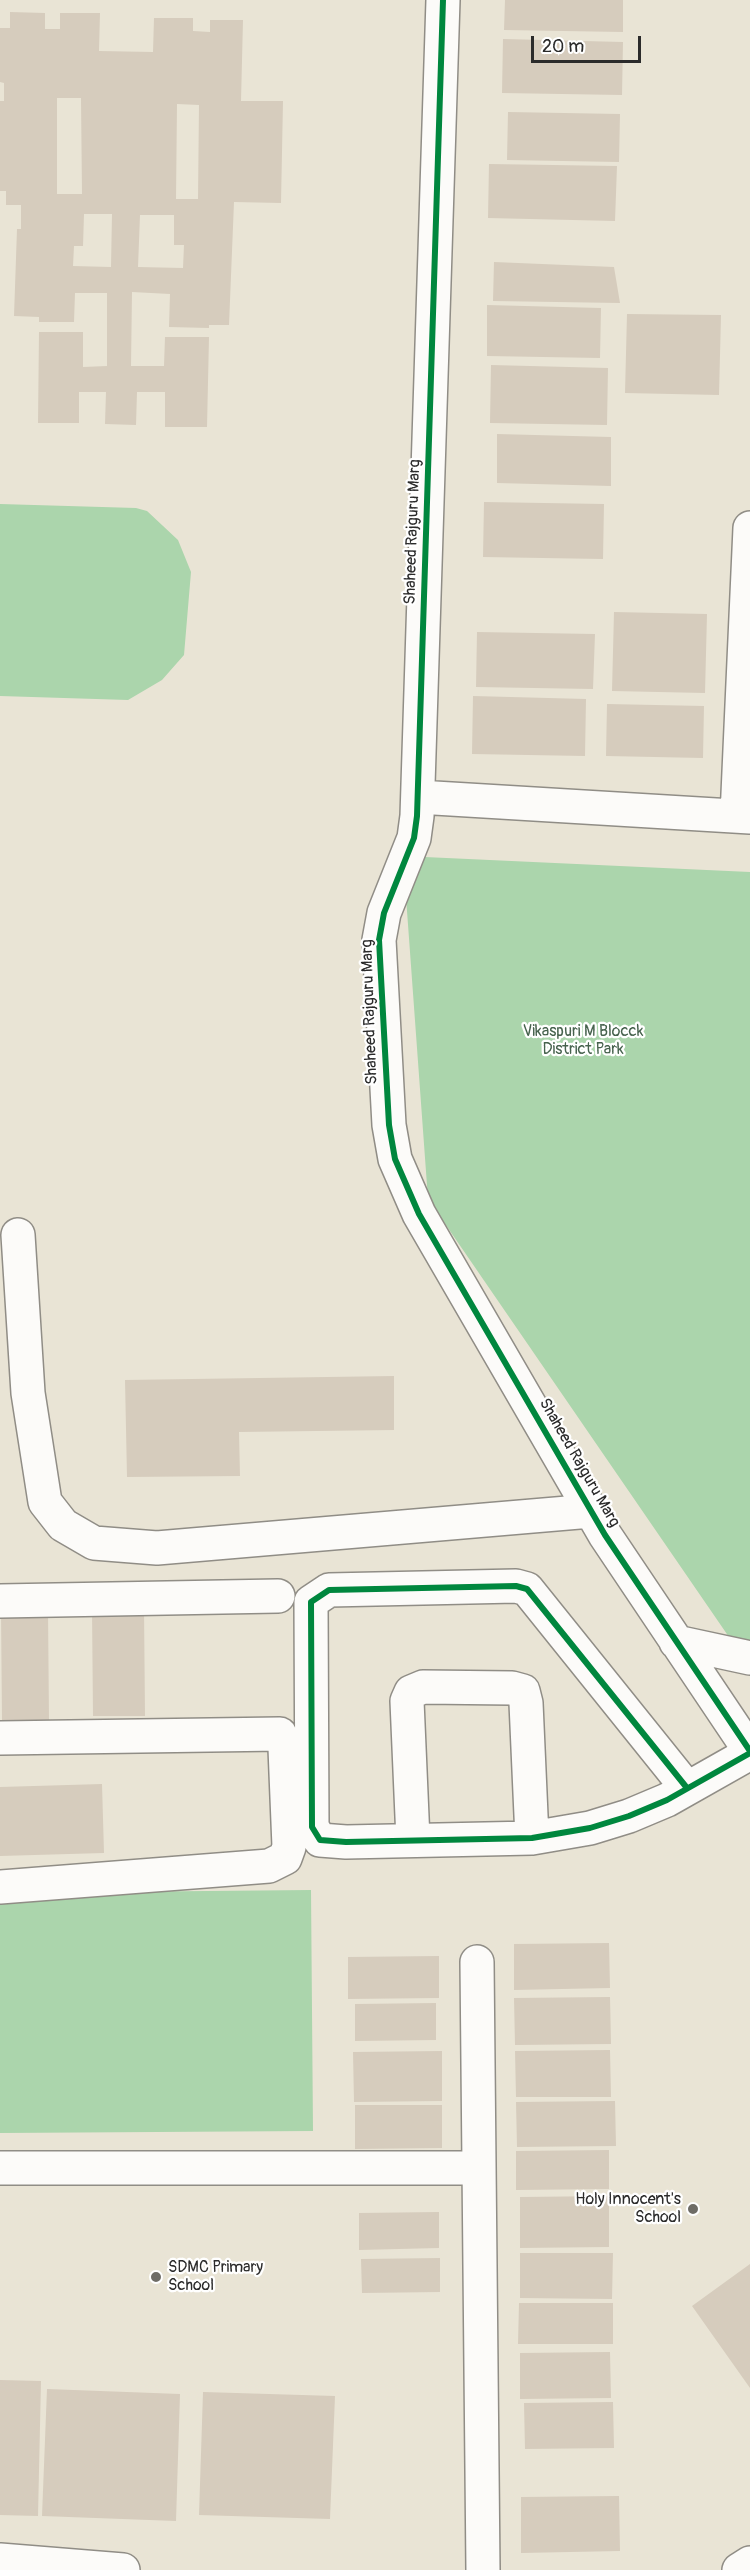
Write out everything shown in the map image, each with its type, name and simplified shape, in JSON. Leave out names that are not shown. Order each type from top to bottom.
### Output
[{"type":"street","name":"Shaheed Rajguru Marg","points":[[443,0],[418,797],[414,838],[384,912],[379,940],[389,1125],[395,1159],[419,1214],[591,1511],[750,1752]]},
{"type":"street","points":[[418,797],[743,817],[750,528]]},
{"type":"street","points":[[18,1235],[28,1393],[45,1502],[63,1525],[94,1543],[158,1548],[591,1511]]},
{"type":"street","points":[[687,1788],[527,1589],[516,1586],[329,1590],[311,1602],[312,1827],[320,1840],[532,1838],[591,1828],[629,1816],[687,1788],[750,1752]]},
{"type":"street","points":[[0,1601],[278,1596]]},
{"type":"street","points":[[676,1642],[750,1658]]},
{"type":"street","points":[[413,1840],[407,1701],[411,1692],[423,1687],[512,1688],[523,1691],[526,1703],[532,1838]]},
{"type":"street","points":[[0,1738],[280,1734],[285,1748],[289,1847],[285,1858],[268,1866],[0,1887]]},
{"type":"street","points":[[477,1962],[483,2570]]},
{"type":"street","points":[[0,2168],[479,2168]]},
{"type":"street","points":[[0,2560],[123,2570]]},
{"type":"street","points":[[739,2570],[750,2563]]},
{"type":"green space","points":[[0,504],[136,508],[147,511],[178,540],[191,572],[184,655],[162,680],[128,700],[0,696]]},
{"type":"green space","name":"Vikaspuri M Blocck District Park","points":[[403,856],[750,872],[750,1656],[742,1656],[428,1199]]},
{"type":"green space","points":[[311,1890],[313,2131],[0,2133],[0,1893]]},
{"type":"building","points":[[505,0],[623,0],[623,32],[504,30]]},
{"type":"building","points":[[10,12],[45,13],[45,29],[60,29],[60,13],[100,13],[99,51],[153,52],[154,18],[193,18],[193,31],[210,32],[210,20],[243,20],[241,101],[283,101],[281,203],[234,202],[229,325],[209,325],[209,328],[169,327],[170,294],[132,292],[131,366],[164,366],[165,337],[209,337],[207,427],[165,427],[165,392],[137,392],[136,425],[105,424],[106,392],[79,392],[79,423],[38,423],[39,332],[83,332],[83,367],[107,366],[107,293],[75,293],[74,322],[39,322],[39,317],[14,316],[17,229],[21,229],[21,205],[6,205],[6,191],[0,191],[0,101],[4,101],[4,83],[0,82],[0,28],[10,28]],"holes":[[[57,98],[81,98],[82,194],[57,194]],[[177,104],[199,105],[198,199],[176,199]],[[84,214],[112,214],[111,267],[73,266],[74,246],[83,246]],[[140,215],[174,215],[174,245],[184,245],[183,268],[138,267]]]},
{"type":"building","points":[[503,39],[623,42],[622,95],[502,93]]},
{"type":"building","points":[[508,112],[620,114],[619,162],[507,160]]},
{"type":"building","points":[[489,164],[617,166],[615,221],[488,218]]},
{"type":"building","points":[[494,262],[614,267],[620,303],[493,301]]},
{"type":"building","points":[[487,305],[601,308],[600,358],[487,356]]},
{"type":"building","points":[[627,314],[721,315],[719,395],[625,393]]},
{"type":"building","points":[[491,365],[608,368],[607,425],[490,423]]},
{"type":"building","points":[[497,434],[611,437],[611,486],[497,483]]},
{"type":"building","points":[[484,502],[604,504],[603,559],[483,557]]},
{"type":"building","points":[[614,612],[707,614],[705,693],[612,691]]},
{"type":"building","points":[[477,632],[595,634],[593,689],[476,687]]},
{"type":"building","points":[[473,696],[586,699],[585,756],[472,754]]},
{"type":"building","points":[[607,704],[704,706],[703,758],[606,756]]},
{"type":"building","points":[[394,1376],[394,1430],[239,1432],[240,1476],[127,1477],[125,1380]]},
{"type":"building","points":[[144,1608],[145,1716],[93,1716],[92,1609]]},
{"type":"building","points":[[1,1610],[48,1610],[49,1721],[2,1721]]},
{"type":"building","points":[[102,1784],[104,1853],[0,1856],[0,1787]]},
{"type":"building","points":[[609,1943],[610,1988],[514,1990],[514,1944]]},
{"type":"building","points":[[439,1956],[439,1998],[348,1999],[348,1957]]},
{"type":"building","points":[[610,1997],[611,2044],[515,2045],[514,1998]]},
{"type":"building","points":[[436,2003],[436,2040],[355,2041],[355,2004]]},
{"type":"building","points":[[610,2050],[611,2097],[516,2097],[515,2051]]},
{"type":"building","points":[[442,2051],[442,2101],[354,2102],[353,2052]]},
{"type":"building","points":[[615,2101],[616,2146],[517,2147],[516,2102]]},
{"type":"building","points":[[355,2105],[442,2105],[442,2148],[355,2149]]},
{"type":"building","points":[[609,2150],[609,2189],[516,2190],[516,2151]]},
{"type":"building","points":[[609,2196],[609,2247],[520,2248],[520,2197]]},
{"type":"building","points":[[439,2212],[439,2248],[359,2250],[359,2213]]},
{"type":"building","points":[[520,2253],[613,2253],[612,2299],[520,2298]]},
{"type":"building","points":[[440,2258],[440,2292],[362,2293],[361,2259]]},
{"type":"building","points":[[750,2264],[750,2388],[692,2306]]},
{"type":"building","points":[[519,2303],[613,2303],[613,2344],[518,2344]]},
{"type":"building","points":[[610,2352],[611,2398],[520,2399],[520,2353]]},
{"type":"building","points":[[0,2380],[41,2381],[38,2516],[0,2515]]},
{"type":"building","points":[[47,2389],[180,2394],[176,2521],[42,2516]]},
{"type":"building","points":[[203,2392],[335,2396],[330,2519],[199,2515]]},
{"type":"building","points":[[613,2402],[614,2448],[525,2449],[524,2403]]},
{"type":"building","points":[[619,2496],[620,2551],[521,2553],[521,2497]]},
{"type":"cycle path","points":[[443,0],[417,816],[414,838],[384,913],[379,940],[389,1125],[395,1159],[419,1214],[605,1535],[750,1751]]},
{"type":"cycle path","points":[[687,1788],[527,1589],[516,1586],[329,1590],[311,1602],[312,1827],[320,1840],[346,1842],[532,1838],[590,1828],[629,1816],[667,1800],[750,1753]]},
{"type":"place","name":"Holy Innocent's School","points":[[693,2209]]},
{"type":"place","name":"SDMC Primary School","points":[[156,2277]]}]
